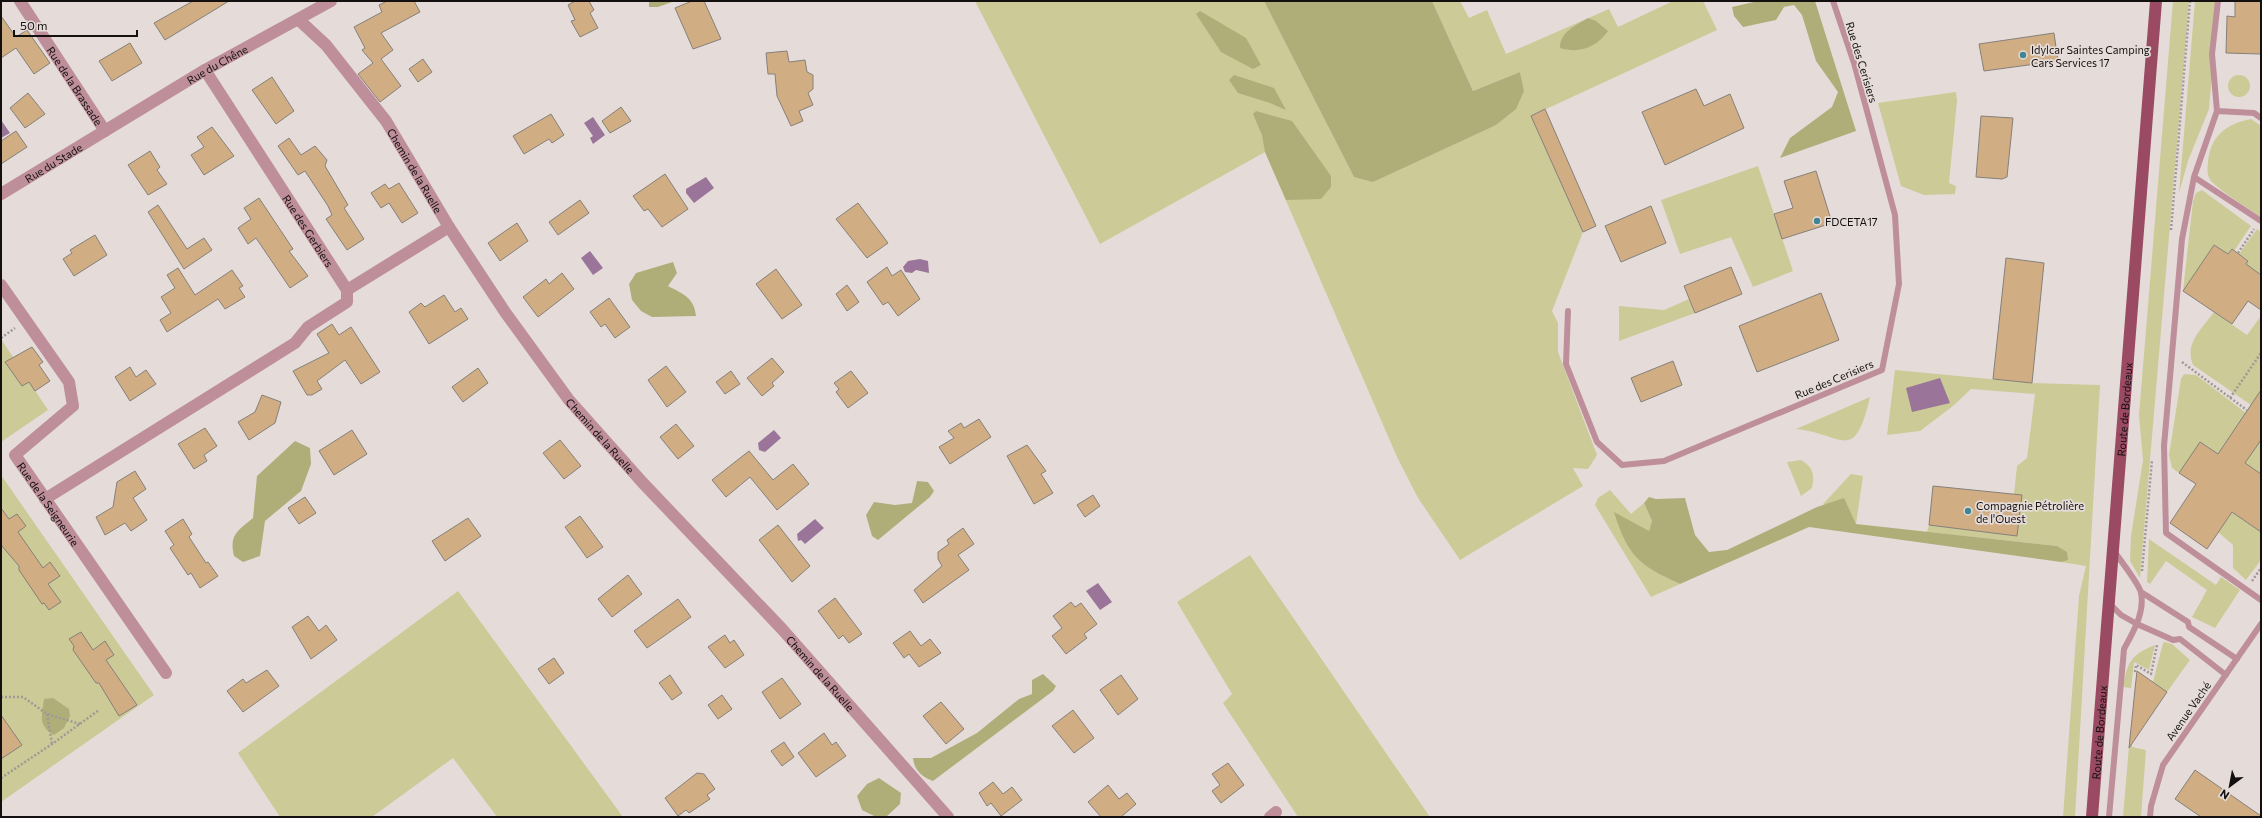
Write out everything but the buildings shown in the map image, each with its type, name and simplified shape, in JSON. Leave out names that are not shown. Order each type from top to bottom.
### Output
[{"type":"main road","name":"Route de Bordeaux","points":[[2092,817],[2156,1]]},
{"type":"street","name":"Rue de la Brassade","points":[[20,1],[105,131]]},
{"type":"street","name":"Rue du Chêne","points":[[105,131],[205,70],[299,20],[331,1]]},
{"type":"street","name":"Chemin de la Ruelle","points":[[299,20],[326,44],[386,121],[449,227],[504,312],[568,400],[642,482],[782,629],[948,817]]},
{"type":"street","name":"Rue des Gerbiers","points":[[205,70],[348,290]]},
{"type":"street","name":"Rue du Stade","points":[[1,194],[105,131]]},
{"type":"street","points":[[45,499],[295,343],[308,327],[347,302],[348,290],[449,227]]},
{"type":"street","name":"Rue de la Seigneurie","points":[[1,286],[69,382],[74,406],[15,455],[166,673]]},
{"type":"lane","name":"Rue des Cerisiers","points":[[1568,311],[1566,364],[1597,442],[1622,465],[1664,461],[1882,370],[1899,284],[1895,215],[1854,63],[1833,1]]},
{"type":"lane","points":[[2218,1],[2212,54],[2217,111],[2194,177],[2182,239],[2164,446],[2166,533],[2261,600]]},
{"type":"lane","points":[[2217,111],[2254,113],[2261,118]]},
{"type":"lane","points":[[2194,177],[2260,221]]},
{"type":"lane","points":[[2114,550],[2141,592],[2188,622],[2189,627],[2196,633],[2207,638],[2237,659]]},
{"type":"lane","points":[[2109,817],[2124,648],[2137,624],[2142,605],[2141,592]]},
{"type":"lane","points":[[2109,603],[2121,615],[2137,624],[2173,640],[2180,639],[2226,675]]},
{"type":"lane","name":"Avenue Vaché","points":[[2150,817],[2151,806],[2163,765],[2261,624]]},
{"type":"path","points":[[2238,253],[2260,221]]},
{"type":"path","points":[[2230,398],[2261,353]]},
{"type":"path","points":[[2171,360],[2184,363],[2248,411]]},
{"type":"path","points":[[2246,589],[2261,568]]},
{"type":"path","points":[[1,697],[23,697],[47,714],[80,724]]},
{"type":"path","points":[[1,778],[99,710]]},
{"type":"path","points":[[47,714],[52,744]]},
{"type":"shaded area","points":[[649,1],[675,1],[658,7],[649,7]]},
{"type":"shaded area","points":[[975,1],[1264,1],[1354,177],[1524,91],[1520,72],[1473,91],[1432,1],[1460,1],[1469,18],[1487,10],[1506,54],[1609,9],[1618,27],[1673,1],[1703,1],[1717,30],[1531,116],[1583,232],[1552,311],[1558,323],[1558,352],[1597,455],[1588,469],[1573,468],[1583,486],[1460,560],[1418,498],[1397,457],[1265,152],[1100,244]]},
{"type":"shaded area","points":[[1264,1],[1432,1],[1473,91],[1520,72],[1524,91],[1516,109],[1496,125],[1373,182],[1354,177]]},
{"type":"shaded area","points":[[1758,1],[1815,1],[1856,131],[1780,158],[1790,138],[1832,107],[1838,92],[1816,61],[1802,15],[1794,5],[1784,7],[1776,20],[1743,27],[1734,16],[1732,7]]},
{"type":"shaded area","points":[[2173,1],[2189,1],[2140,578],[2130,561],[2131,536],[2143,460],[2139,415]]},
{"type":"shaded area","points":[[2195,1],[2218,1],[2209,109],[2188,161],[2179,193]]},
{"type":"shaded area","points":[[1200,11],[1246,38],[1261,65],[1253,69],[1221,52],[1196,14]]},
{"type":"shaded area","points":[[1588,18],[1596,21],[1608,31],[1604,37],[1587,48],[1567,50],[1560,48],[1565,34]]},
{"type":"shaded area","points":[[1234,75],[1274,88],[1286,110],[1270,103],[1238,93],[1229,80]]},
{"type":"shaded area","points":[[2235,75],[2243,75],[2250,82],[2250,90],[2243,97],[2235,97],[2228,90],[2228,82]]},
{"type":"shaded area","points":[[1956,92],[1957,101],[1949,183],[1956,186],[1955,194],[1924,195],[1901,186],[1878,103]]},
{"type":"shaded area","points":[[1256,111],[1292,121],[1331,176],[1331,187],[1321,199],[1286,200],[1265,152],[1262,135],[1253,114]]},
{"type":"shaded area","points":[[593,117],[605,135],[593,144],[590,138],[593,136],[584,123]]},
{"type":"shaded area","points":[[2251,119],[2261,126],[2261,217],[2215,185],[2211,181],[2208,172],[2209,154],[2216,139],[2227,128],[2234,124]]},
{"type":"shaded area","points":[[1,120],[10,133],[1,138]]},
{"type":"shaded area","points":[[1758,166],[1793,271],[1753,287],[1731,237],[1680,254],[1661,200]]},
{"type":"shaded area","points":[[706,177],[714,188],[694,203],[686,193],[686,189]]},
{"type":"shaded area","points":[[2202,190],[2251,226],[2234,251],[2231,249],[2228,254],[2214,245],[2183,291],[2193,201],[2196,193]]},
{"type":"shaded area","points":[[2257,229],[2261,232],[2261,275],[2246,264],[2248,260],[2239,254]]},
{"type":"shaded area","points":[[590,251],[603,268],[593,275],[581,258]]},
{"type":"shaded area","points":[[920,259],[928,261],[929,273],[916,270],[912,273],[905,272],[903,267],[908,261]]},
{"type":"shaded area","points":[[673,262],[677,273],[668,286],[683,294],[690,300],[693,304],[696,316],[652,317],[641,311],[632,300],[629,284],[636,273]]},
{"type":"shaded area","points":[[1689,299],[1695,313],[1619,341],[1619,306],[1664,310]]},
{"type":"shaded area","points":[[2214,312],[2247,335],[2261,316],[2261,391],[2251,405],[2193,365],[2191,350],[2193,343],[2200,330]]},
{"type":"shaded area","points":[[1,339],[48,410],[1,442]]},
{"type":"shaded area","points":[[1895,370],[2032,383],[2100,385],[2075,817],[2063,817],[2079,596],[2086,566],[2061,562],[2068,559],[2057,546],[1927,532],[1929,525],[2017,535],[2022,495],[2014,494],[2017,466],[2027,458],[2035,394],[1971,389],[1953,406],[1920,431],[1887,435]]},
{"type":"shaded area","points":[[2184,374],[2196,375],[2246,413],[2218,454],[2200,442],[2179,473],[2172,468],[2169,455],[2181,379]]},
{"type":"shaded area","points":[[1940,378],[1950,403],[1912,412],[1906,388]]},
{"type":"shaded area","points":[[1870,397],[1864,418],[1858,431],[1852,438],[1845,440],[1836,439],[1796,429]]},
{"type":"shaded area","points":[[774,430],[781,438],[765,452],[759,450],[758,443]]},
{"type":"shaded area","points":[[2261,440],[2261,474],[2245,463]]},
{"type":"shaded area","points":[[295,441],[310,448],[311,464],[301,491],[265,521],[260,556],[243,562],[234,556],[233,543],[239,530],[253,518],[257,476]]},
{"type":"shaded area","points":[[1801,460],[1811,468],[1813,479],[1812,488],[1801,496],[1787,462]]},
{"type":"shaded area","points":[[1851,474],[1863,476],[1856,524],[1823,504]]},
{"type":"shaded area","points":[[1,475],[154,695],[1,802]]},
{"type":"shaded area","points":[[917,481],[928,482],[934,491],[930,497],[878,540],[872,536],[866,515],[874,502],[895,505],[912,503]]},
{"type":"shaded area","points":[[1610,490],[1631,514],[1644,503],[1652,521],[1649,532],[1615,513],[1661,575],[1680,584],[1651,597],[1595,505],[1598,498]]},
{"type":"shaded area","points":[[1649,497],[1656,499],[1685,498],[1695,535],[1709,552],[1727,550],[1817,507],[1844,498],[1856,524],[2057,546],[2067,552],[2068,560],[2061,562],[1809,527],[1680,584],[1654,571],[1637,558],[1624,540],[1619,527],[1614,512],[1649,531],[1652,521],[1644,503]]},
{"type":"shaded area","points":[[2232,512],[2261,532],[2261,560],[2246,580],[2233,568],[2233,545],[2218,532]]},
{"type":"shaded area","points":[[815,519],[824,528],[805,544],[801,540],[798,541],[797,534]]},
{"type":"shaded area","points":[[2149,539],[2216,585],[2221,577],[2240,590],[2215,628],[2192,617],[2207,590],[2166,561],[2150,584],[2147,582]]},
{"type":"shaded area","points":[[1250,555],[1430,817],[1298,817],[1223,703],[1232,694],[1177,602]]},
{"type":"shaded area","points":[[1098,583],[1112,602],[1100,610],[1086,591]]},
{"type":"shaded area","points":[[458,591],[623,817],[497,817],[453,758],[372,817],[280,817],[238,753]]},
{"type":"shaded area","points":[[2165,642],[2172,644],[2190,660],[2167,692],[2153,682],[2163,643]]},
{"type":"shaded area","points":[[2155,645],[2149,670],[2134,662],[2131,688],[2123,687],[2126,672],[2135,656],[2147,648]]},
{"type":"shaded area","points":[[1043,674],[1056,686],[1053,691],[933,781],[922,775],[917,769],[913,758],[931,758],[977,733],[1019,699],[1032,694],[1032,680]]},
{"type":"shaded area","points":[[53,698],[69,709],[70,716],[64,728],[54,735],[45,728],[42,720],[44,699]]},
{"type":"shaded area","points":[[2130,734],[2133,735],[2132,747],[2146,750],[2141,817],[2123,817]]},
{"type":"shaded area","points":[[879,778],[901,793],[900,804],[886,817],[876,817],[862,810],[857,796],[867,784]]},
{"type":"place","name":"Idylcar Saintes Camping Cars Services 17","points":[[2023,55]]},
{"type":"place","name":"FDCETA17","points":[[1817,221]]},
{"type":"place","name":"Compagnie Pétrolière de l'Ouest","points":[[1968,511]]}]
